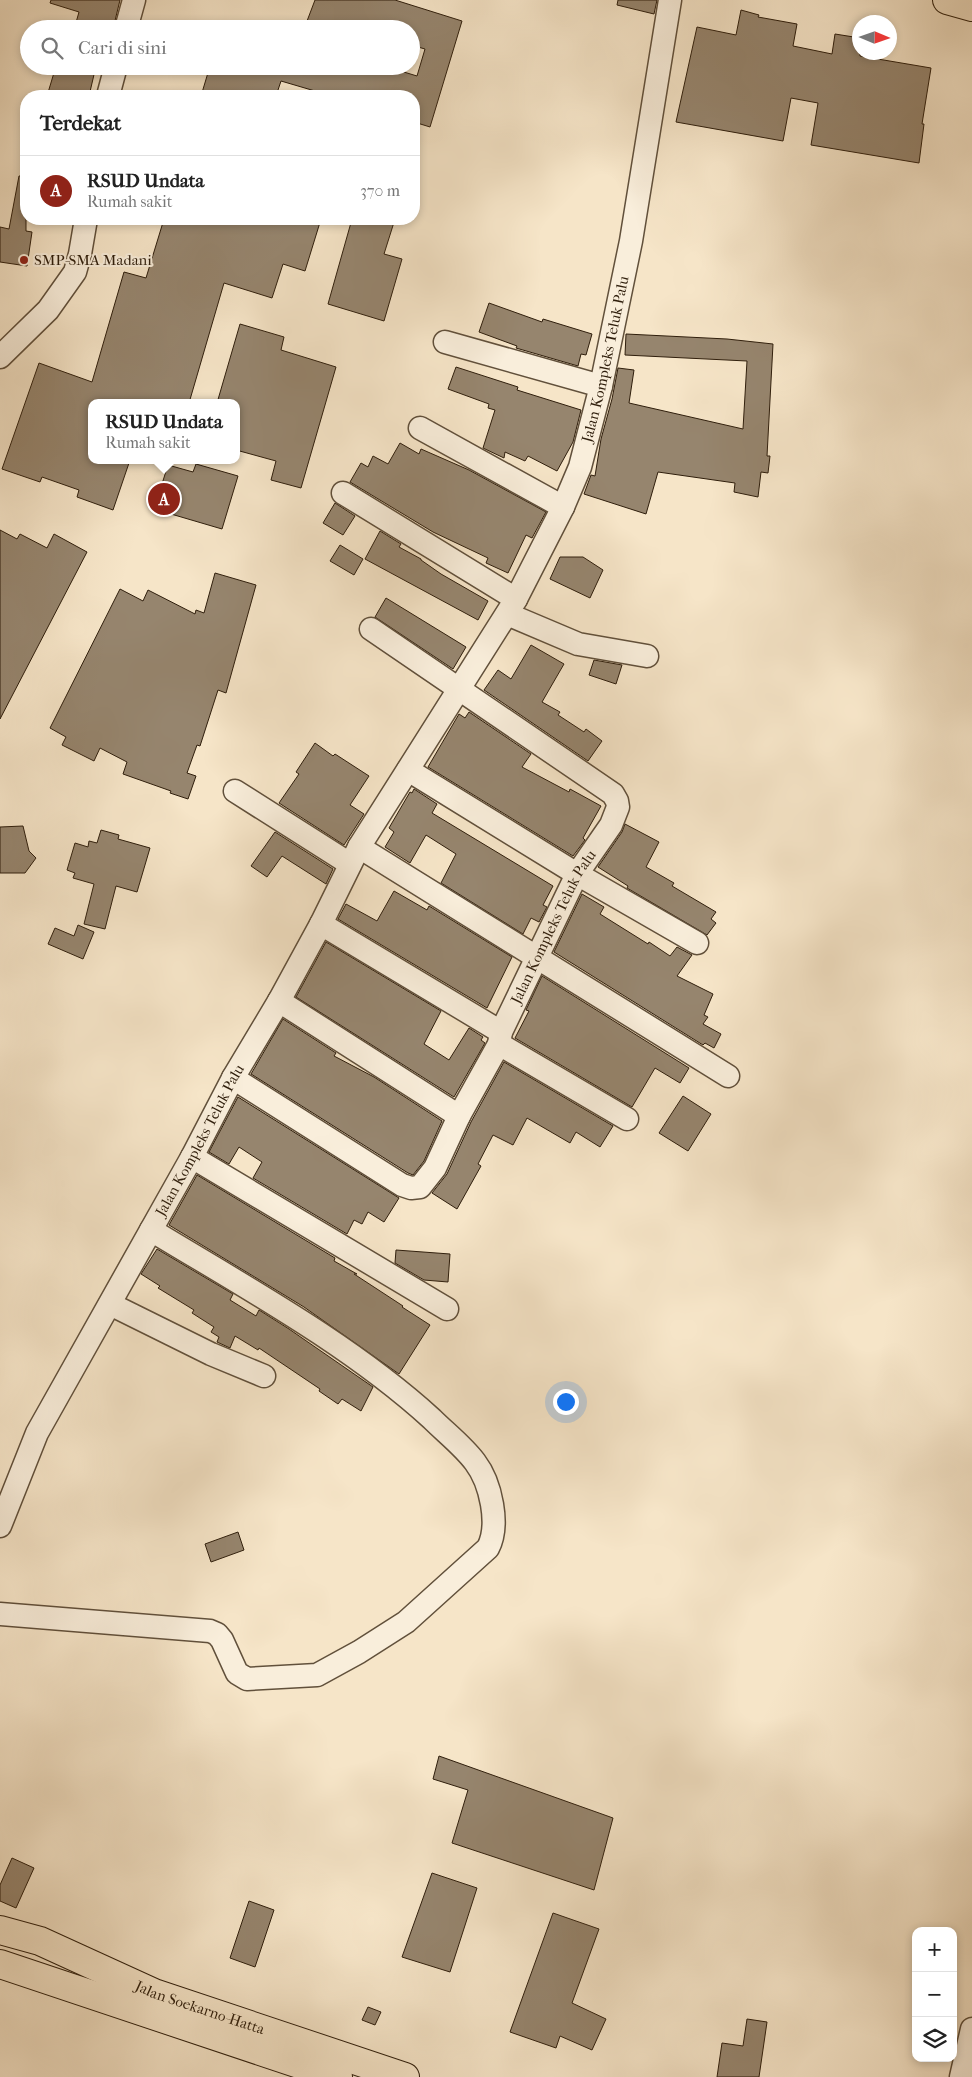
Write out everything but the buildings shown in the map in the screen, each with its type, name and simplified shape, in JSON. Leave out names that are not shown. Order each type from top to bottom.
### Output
[{"type":"main road","name":"Jalan Soekarno-Hatta","points":[[0,1930],[40,1941],[154,1993],[321,2048],[371,2072],[404,2077]]},
{"type":"main road","name":"Jalan Soekarno-Hatta","points":[[0,1964],[338,2077]]},
{"type":"street","points":[[128,20],[134,0]]},
{"type":"street","name":"Jalan Kompleks Teluk Palu","points":[[0,1526],[37,1433],[152,1230],[233,1078],[279,1001],[321,924],[354,856],[511,607],[563,506],[580,467],[601,386],[631,241],[670,0]]},
{"type":"street","points":[[110,90],[114,75]]},
{"type":"street","points":[[0,357],[48,310],[75,272],[85,225]]},
{"type":"street","points":[[445,342],[601,386]]},
{"type":"street","points":[[420,428],[563,506]]},
{"type":"street","points":[[343,493],[511,607],[578,644],[648,656]]},
{"type":"street","points":[[371,629],[460,689]]},
{"type":"street","name":"Jalan Kompleks Teluk Palu","points":[[233,1078],[382,1173],[411,1188],[420,1187],[435,1168],[459,1116],[500,1038],[536,957],[577,874],[611,825],[617,813],[616,798],[460,689]]},
{"type":"street","points":[[408,770],[577,874],[697,943]]},
{"type":"street","points":[[235,791],[536,957],[728,1076]]},
{"type":"street","points":[[321,924],[627,1119]]},
{"type":"street","points":[[279,1001],[459,1116]]},
{"type":"street","points":[[192,1157],[447,1308]]},
{"type":"street","name":"Jalan Kompleks Teluk Palu","points":[[0,1614],[210,1631],[217,1634],[222,1640],[237,1673],[247,1679],[318,1675],[406,1622],[488,1548],[493,1539],[493,1507],[477,1464],[466,1451],[402,1391],[324,1337],[152,1230]]},
{"type":"street","points":[[110,1304],[211,1354],[264,1376]]},
{"type":"street","points":[[961,2077],[972,2029]]},
{"type":"place","name":"SMP-SMA Madani","points":[[24,260]]},
{"type":"place","name":"RSUD Undata","points":[[164,499]]}]
